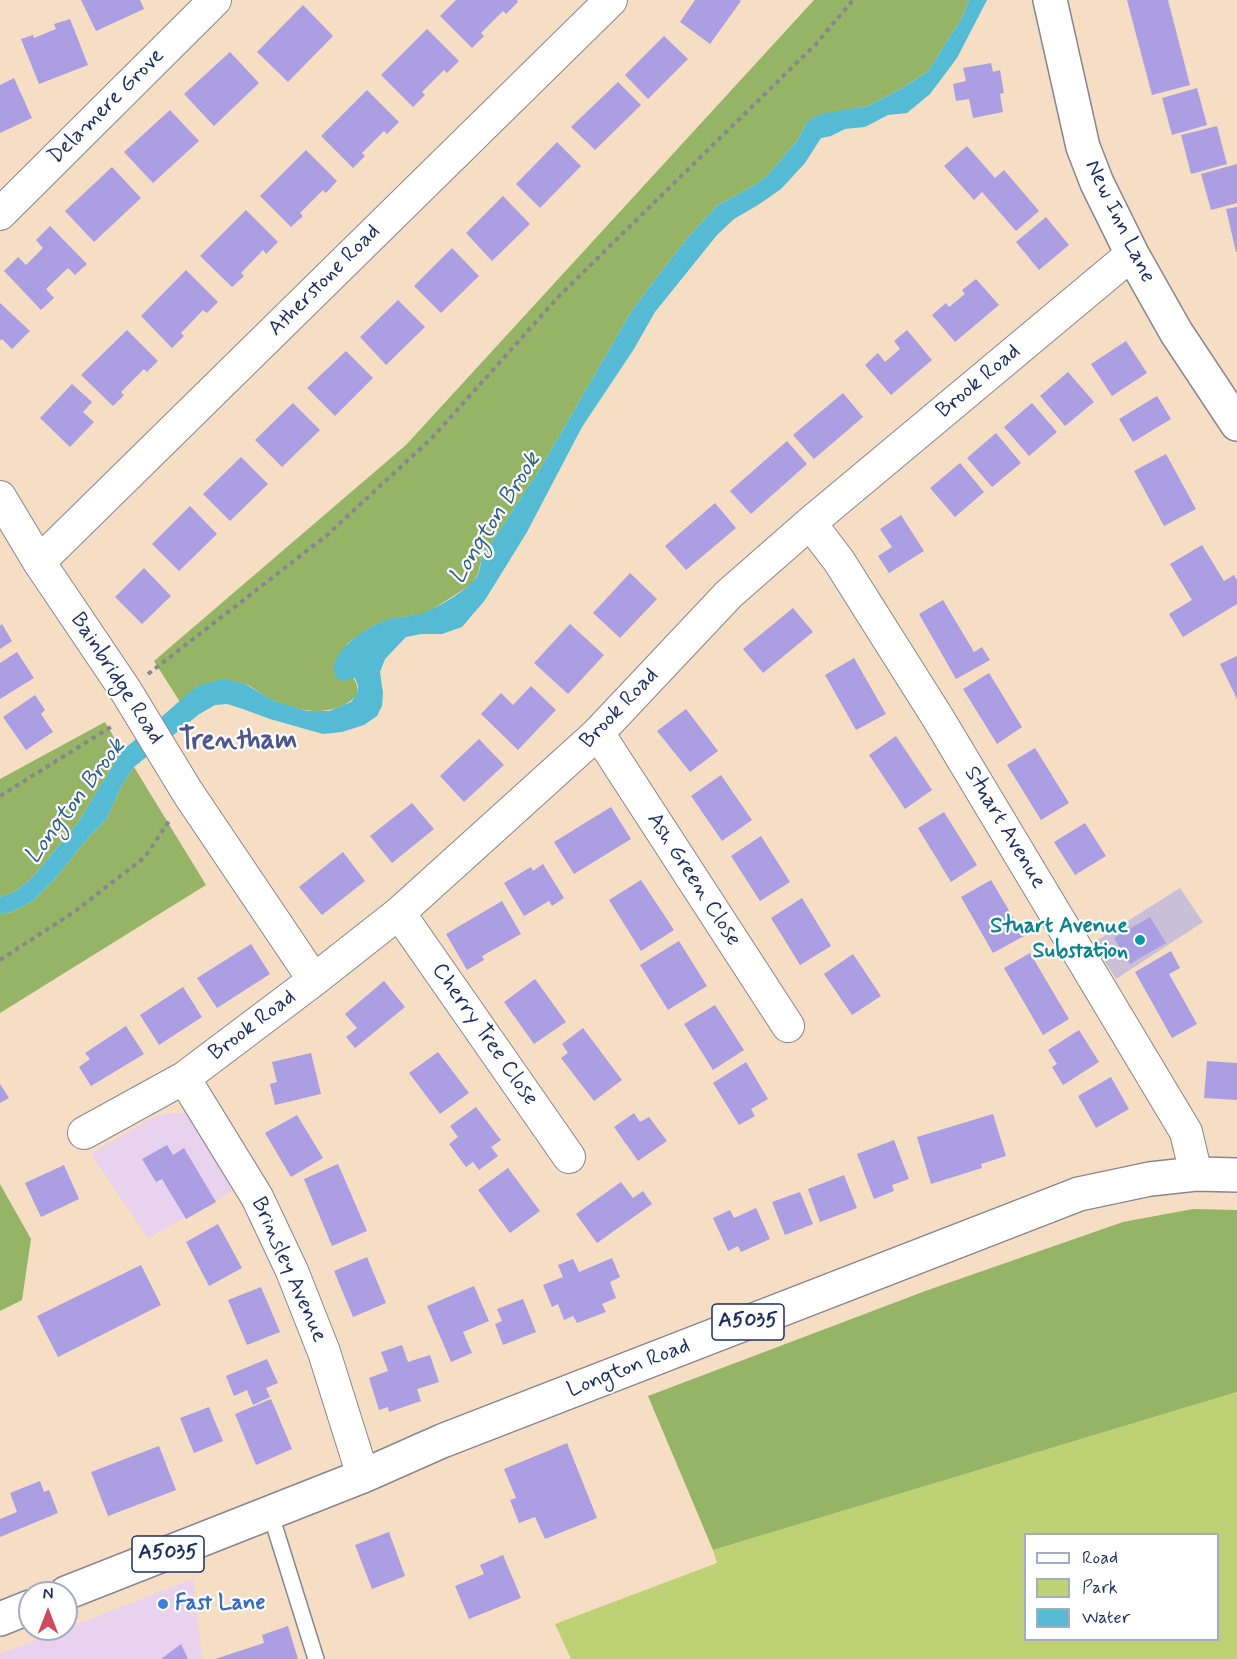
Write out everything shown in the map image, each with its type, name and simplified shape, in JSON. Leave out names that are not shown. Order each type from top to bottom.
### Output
[{"type":"main road","name":"New Inn Lane","points":[[1050,0],[1083,147],[1097,183],[1132,254],[1176,332],[1232,406]]},
{"type":"main road","name":"Longton Road","points":[[78,1588],[363,1476],[442,1441],[1079,1194],[1150,1179],[1196,1174],[1237,1176]]},
{"type":"main road","points":[[0,1619],[18,1612]]},
{"type":"street","name":"Delamere Grove","points":[[0,214],[215,0]]},
{"type":"street","name":"Atherstone Road","points":[[39,562],[611,0]]},
{"type":"street","name":"Brook Road","points":[[84,1133],[184,1078],[399,913],[598,734],[729,594],[810,523],[1132,254]]},
{"type":"street","name":"Bainbridge Road","points":[[0,497],[9,532],[39,562],[167,756],[188,793],[314,980]]},
{"type":"street","name":"Stuart Avenue","points":[[810,523],[839,561],[938,718],[1186,1132],[1196,1174]]},
{"type":"street","name":"Ash Green Close","points":[[598,734],[788,1026]]},
{"type":"street","name":"Cherry Tree Close","points":[[399,913],[569,1157]]},
{"type":"street","name":"Brinsley Avenue","points":[[184,1078],[257,1197],[292,1271],[324,1352],[363,1476]]},
{"type":"lane","points":[[270,1512],[316,1659]]},
{"type":"path","points":[[0,796],[135,707],[432,438],[560,296],[816,44],[853,0]]},
{"type":"path","points":[[0,960],[74,912],[145,857],[188,793]]},
{"type":"shaded area","points":[[1180,888],[1203,922],[1116,979],[1093,943]]},
{"type":"shaded area","points":[[167,1113],[189,1113],[233,1191],[148,1238],[91,1154],[150,1119]]},
{"type":"shaded area","name":"Fast Lane","points":[[193,1579],[202,1659],[0,1659],[0,1654],[33,1641],[78,1641],[78,1624]]},
{"type":"green space","points":[[814,0],[969,0],[962,18],[928,71],[868,106],[807,122],[797,141],[767,176],[718,205],[689,236],[631,312],[543,464],[482,557],[478,574],[472,584],[424,614],[390,619],[373,626],[348,643],[335,663],[351,676],[358,688],[358,694],[340,707],[317,711],[294,708],[272,700],[247,685],[234,683],[197,686],[180,702],[154,661],[406,445]]},
{"type":"green space","points":[[105,722],[122,751],[77,824],[31,879],[14,892],[0,897],[0,779]]},
{"type":"green space","points":[[134,767],[206,885],[0,1013],[0,914],[12,912],[33,901],[54,880],[88,838],[106,820],[122,785]]},
{"type":"green space","points":[[0,1184],[31,1239],[22,1300],[0,1311]]},
{"type":"green space","points":[[1193,1209],[1237,1210],[1237,1392],[713,1550],[648,1396],[928,1290],[1123,1222]]},
{"type":"green space","points":[[1237,1392],[1237,1659],[571,1659],[555,1624],[717,1563],[713,1550]]},
{"type":"water","points":[[969,0],[987,0],[957,58],[930,94],[907,113],[888,115],[865,127],[845,129],[821,138],[805,163],[781,189],[734,219],[717,235],[655,312],[634,349],[582,427],[527,532],[485,600],[462,627],[442,634],[406,637],[385,659],[380,672],[382,706],[377,716],[364,725],[342,732],[323,734],[227,704],[215,705],[198,715],[134,767],[122,785],[106,820],[33,901],[12,912],[0,914],[0,897],[14,892],[31,879],[77,824],[122,751],[197,686],[224,679],[245,684],[274,701],[307,711],[329,711],[351,702],[358,693],[358,686],[355,678],[341,681],[336,676],[335,665],[338,656],[353,639],[373,626],[390,619],[426,612],[455,596],[474,580],[478,575],[482,557],[543,464],[631,312],[689,236],[718,205],[767,176],[797,141],[807,122],[820,114],[868,106],[928,71],[962,18]]},
{"type":"building","points":[[81,0],[140,0],[144,9],[96,31]]},
{"type":"building","points":[[456,0],[517,0],[518,2],[506,14],[503,11],[481,33],[484,36],[472,48],[440,16]]},
{"type":"building","points":[[695,0],[741,1],[710,44],[680,22]]},
{"type":"building","points":[[1127,0],[1168,0],[1190,85],[1152,95]]},
{"type":"building","points":[[303,5],[333,36],[288,82],[257,52]]},
{"type":"building","points":[[70,19],[88,65],[39,84],[21,39],[33,35],[34,38],[56,29],[54,24]]},
{"type":"building","points":[[427,29],[459,61],[447,73],[444,70],[422,92],[425,95],[413,107],[381,75]]},
{"type":"building","points":[[664,36],[688,59],[648,99],[625,75]]},
{"type":"building","points":[[230,52],[259,83],[214,126],[184,94]]},
{"type":"building","points":[[991,63],[993,72],[1000,70],[1004,93],[1000,94],[1003,112],[973,118],[969,99],[956,101],[953,84],[966,81],[963,68]]},
{"type":"building","points":[[14,78],[32,118],[0,133],[0,85]]},
{"type":"building","points":[[618,82],[641,105],[595,150],[571,127]]},
{"type":"building","points":[[1197,88],[1207,125],[1172,135],[1162,98]]},
{"type":"building","points":[[367,90],[399,122],[387,134],[384,131],[362,153],[365,156],[353,168],[321,136]]},
{"type":"building","points":[[170,110],[199,141],[153,183],[124,152]]},
{"type":"building","points":[[1217,126],[1227,164],[1191,174],[1181,135]]},
{"type":"building","points":[[557,142],[581,166],[540,208],[516,184]]},
{"type":"building","points":[[967,146],[995,178],[1004,170],[1039,211],[1016,231],[982,192],[974,200],[944,166]]},
{"type":"building","points":[[306,150],[337,181],[326,193],[323,190],[300,213],[303,216],[291,227],[260,196]]},
{"type":"building","points":[[1237,164],[1237,203],[1211,210],[1201,174]]},
{"type":"building","points":[[112,167],[141,198],[94,242],[65,211]]},
{"type":"building","points":[[503,196],[530,224],[492,261],[466,233]]},
{"type":"building","points":[[1237,207],[1237,252],[1236,252],[1226,209]]},
{"type":"building","points":[[246,210],[278,242],[266,254],[263,250],[241,273],[244,276],[232,287],[200,256]]},
{"type":"building","points":[[1046,217],[1069,245],[1039,270],[1016,242]]},
{"type":"building","points":[[50,226],[87,264],[75,275],[68,268],[46,289],[54,298],[41,310],[4,271],[18,257],[26,265],[43,248],[36,240]]},
{"type":"building","points":[[452,248],[479,276],[441,313],[414,286]]},
{"type":"building","points":[[186,270],[218,302],[207,313],[203,310],[181,333],[184,336],[172,348],[141,316]]},
{"type":"building","points":[[976,279],[999,305],[955,342],[932,315],[946,303],[949,307],[965,294],[962,290]]},
{"type":"building","points":[[398,300],[425,327],[386,365],[360,337]]},
{"type":"building","points":[[0,303],[30,331],[12,349],[2,339],[0,341]]},
{"type":"building","points":[[127,330],[158,361],[147,372],[144,369],[121,392],[124,395],[113,406],[81,375]]},
{"type":"building","points":[[907,330],[932,360],[891,395],[865,365],[878,353],[885,362],[900,349],[894,341]]},
{"type":"building","points":[[1126,341],[1147,373],[1112,396],[1091,364]]},
{"type":"building","points":[[346,351],[373,378],[335,416],[307,388]]},
{"type":"building","points":[[1068,372],[1094,402],[1065,426],[1040,396]]},
{"type":"building","points":[[72,384],[92,402],[83,412],[94,422],[70,447],[40,418]]},
{"type":"building","points":[[843,393],[863,417],[814,459],[793,435]]},
{"type":"building","points":[[1157,396],[1171,419],[1133,442],[1119,419]]},
{"type":"building","points":[[293,403],[320,430],[282,467],[255,440]]},
{"type":"building","points":[[1032,403],[1057,432],[1029,456],[1004,427]]},
{"type":"building","points":[[996,433],[1021,463],[992,487],[967,458]]},
{"type":"building","points":[[787,441],[807,464],[751,514],[730,491]]},
{"type":"building","points":[[1166,454],[1196,509],[1164,526],[1134,471]]},
{"type":"building","points":[[241,457],[268,484],[230,521],[203,494]]},
{"type":"building","points":[[960,463],[984,492],[955,517],[930,488]]},
{"type":"building","points":[[715,503],[736,528],[686,570],[665,546]]},
{"type":"building","points":[[190,506],[217,534],[179,571],[152,544]]},
{"type":"building","points":[[901,515],[924,551],[889,573],[878,556],[892,547],[880,529]]},
{"type":"building","points":[[1202,545],[1224,581],[1234,575],[1237,580],[1237,604],[1183,637],[1169,614],[1192,600],[1170,564]]},
{"type":"building","points":[[144,568],[171,596],[142,624],[115,597]]},
{"type":"building","points":[[630,573],[657,599],[620,638],[593,613]]},
{"type":"building","points":[[943,600],[974,652],[982,647],[990,660],[956,679],[919,614]]},
{"type":"building","points":[[793,608],[813,632],[763,673],[743,649]]},
{"type":"building","points":[[2,624],[12,641],[0,649],[0,626]]},
{"type":"building","points":[[570,624],[604,655],[568,694],[534,663]]},
{"type":"building","points":[[17,652],[34,678],[0,699],[0,663]]},
{"type":"building","points":[[1237,656],[1237,699],[1220,664]]},
{"type":"building","points":[[854,658],[886,714],[856,730],[825,675]]},
{"type":"building","points":[[989,673],[1022,727],[997,744],[963,689]]},
{"type":"building","points":[[531,686],[556,710],[518,750],[481,714],[501,693],[513,705]]},
{"type":"building","points":[[35,695],[45,710],[41,714],[53,732],[26,750],[3,717]]},
{"type":"building","points":[[686,709],[718,751],[690,772],[657,731]]},
{"type":"building","points":[[896,736],[932,790],[905,809],[869,755]]},
{"type":"building","points":[[479,739],[504,765],[464,802],[440,776]]},
{"type":"building","points":[[1035,748],[1069,803],[1041,820],[1007,765]]},
{"type":"building","points":[[721,775],[752,820],[722,841],[691,796]]},
{"type":"building","points":[[412,803],[434,829],[392,863],[370,836]]},
{"type":"building","points":[[611,807],[631,839],[574,874],[554,842]]},
{"type":"building","points":[[944,812],[977,865],[951,882],[918,828]]},
{"type":"building","points":[[1085,823],[1106,856],[1075,875],[1054,842]]},
{"type":"building","points":[[761,836],[790,882],[760,901],[731,856]]},
{"type":"building","points":[[343,852],[365,881],[322,915],[299,887]]},
{"type":"building","points":[[543,864],[564,898],[552,906],[549,901],[524,916],[504,883],[531,867],[533,871]]},
{"type":"building","points":[[641,880],[674,930],[641,951],[609,900]]},
{"type":"building","points":[[991,880],[1024,936],[993,953],[961,897]]},
{"type":"building","points":[[802,898],[831,946],[800,965],[771,918]]},
{"type":"building","points":[[502,901],[521,934],[482,956],[484,960],[467,970],[446,934]]},
{"type":"building","name":"Stuart Avenue Substation","points":[[1150,917],[1166,943],[1130,964],[1114,938]]},
{"type":"building","points":[[679,941],[707,986],[668,1010],[640,965]]},
{"type":"building","points":[[251,944],[270,974],[217,1008],[197,978]]},
{"type":"building","points":[[1171,951],[1180,968],[1169,974],[1197,1024],[1172,1038],[1135,972]]},
{"type":"building","points":[[1030,953],[1069,1019],[1043,1035],[1004,968]]},
{"type":"building","points":[[853,954],[881,996],[852,1015],[824,974]]},
{"type":"building","points":[[535,979],[566,1022],[534,1044],[504,1002]]},
{"type":"building","points":[[384,981],[405,1007],[355,1048],[346,1037],[357,1028],[345,1014]]},
{"type":"building","points":[[183,987],[202,1017],[159,1045],[140,1015]]},
{"type":"building","points":[[715,1005],[744,1050],[713,1070],[684,1024]]},
{"type":"building","points":[[126,1026],[144,1054],[91,1086],[79,1067],[90,1059],[85,1053]]},
{"type":"building","points":[[583,1028],[622,1080],[594,1101],[561,1058],[568,1053],[562,1044]]},
{"type":"building","points":[[1079,1030],[1099,1062],[1063,1085],[1052,1067],[1057,1064],[1048,1050]]},
{"type":"building","points":[[438,1052],[469,1093],[440,1114],[409,1073]]},
{"type":"building","points":[[311,1053],[321,1094],[275,1105],[270,1084],[277,1082],[272,1062]]},
{"type":"building","points":[[1207,1061],[1237,1063],[1237,1100],[1204,1098]]},
{"type":"building","points":[[746,1062],[768,1099],[751,1109],[755,1116],[739,1125],[713,1083]]},
{"type":"building","points":[[1111,1077],[1129,1109],[1096,1128],[1078,1096]]},
{"type":"building","points":[[0,1084],[9,1098],[0,1103]]},
{"type":"building","points":[[476,1107],[501,1140],[491,1147],[498,1156],[479,1170],[473,1162],[466,1167],[449,1144],[458,1137],[450,1126]]},
{"type":"building","points":[[634,1113],[640,1122],[649,1117],[667,1141],[638,1161],[614,1127]]},
{"type":"building","points":[[993,1114],[1006,1156],[981,1164],[982,1168],[931,1184],[917,1137]]},
{"type":"building","points":[[297,1115],[323,1158],[291,1177],[265,1133]]},
{"type":"building","points":[[894,1140],[909,1179],[892,1185],[894,1191],[874,1199],[857,1154]]},
{"type":"building","points":[[167,1145],[173,1155],[184,1148],[216,1202],[186,1219],[162,1179],[156,1182],[142,1159]]},
{"type":"building","points":[[338,1164],[367,1231],[332,1246],[304,1179]]},
{"type":"building","points":[[64,1165],[79,1199],[41,1217],[25,1183]]},
{"type":"building","points":[[508,1168],[540,1211],[510,1233],[478,1190]]},
{"type":"building","points":[[844,1175],[857,1208],[820,1222],[808,1189]]},
{"type":"building","points":[[621,1182],[633,1198],[643,1191],[652,1204],[597,1243],[576,1214]]},
{"type":"building","points":[[800,1192],[813,1224],[785,1235],[772,1202]]},
{"type":"building","points":[[756,1208],[770,1239],[741,1252],[738,1246],[728,1251],[713,1218],[730,1210],[734,1218]]},
{"type":"building","points":[[218,1224],[242,1268],[209,1286],[186,1242]]},
{"type":"building","points":[[367,1257],[386,1303],[353,1317],[334,1271]]},
{"type":"building","points":[[612,1258],[620,1277],[610,1282],[616,1298],[602,1304],[606,1312],[577,1323],[573,1316],[564,1320],[558,1304],[552,1307],[543,1285],[563,1277],[558,1265],[573,1259],[579,1272]]},
{"type":"building","points":[[141,1265],[161,1305],[58,1357],[37,1316]]},
{"type":"building","points":[[474,1286],[489,1321],[463,1332],[472,1353],[451,1362],[427,1306]]},
{"type":"building","points":[[261,1287],[280,1332],[247,1345],[228,1300]]},
{"type":"building","points":[[523,1299],[536,1332],[503,1345],[495,1324],[502,1321],[497,1309]]},
{"type":"building","points":[[402,1345],[408,1362],[430,1355],[439,1382],[417,1389],[421,1401],[389,1412],[388,1407],[379,1410],[369,1378],[388,1371],[381,1352]]},
{"type":"building","points":[[267,1359],[278,1383],[266,1388],[270,1397],[253,1405],[247,1390],[234,1396],[226,1376]]},
{"type":"building","points":[[271,1399],[292,1449],[256,1465],[235,1414]]},
{"type":"building","points":[[209,1407],[223,1441],[194,1453],[180,1418]]},
{"type":"building","points":[[567,1443],[597,1518],[545,1539],[535,1517],[519,1523],[510,1500],[516,1498],[504,1469]]},
{"type":"building","points":[[159,1446],[176,1490],[108,1516],[91,1472]]},
{"type":"building","points":[[40,1481],[44,1492],[49,1490],[58,1513],[0,1537],[0,1519],[17,1512],[10,1493]]},
{"type":"building","points":[[389,1532],[405,1576],[372,1589],[355,1545]]},
{"type":"building","points":[[503,1555],[521,1598],[469,1619],[455,1586],[484,1574],[480,1565]]},
{"type":"building","points":[[288,1626],[298,1659],[215,1659],[264,1643],[262,1635]]},
{"type":"building","points":[[181,1644],[188,1659],[161,1659]]},
{"type":"place","name":"Stuart Avenue Substation","points":[[1140,940]]},
{"type":"place","name":"Fast Lane","points":[[163,1604]]},
{"type":"district","name":"Trentham","points":[[238,742]]},
{"type":"water label","name":"Longton Brook","points":[[496,519]]},
{"type":"water label","name":"Longton Brook","points":[[76,802]]}]
